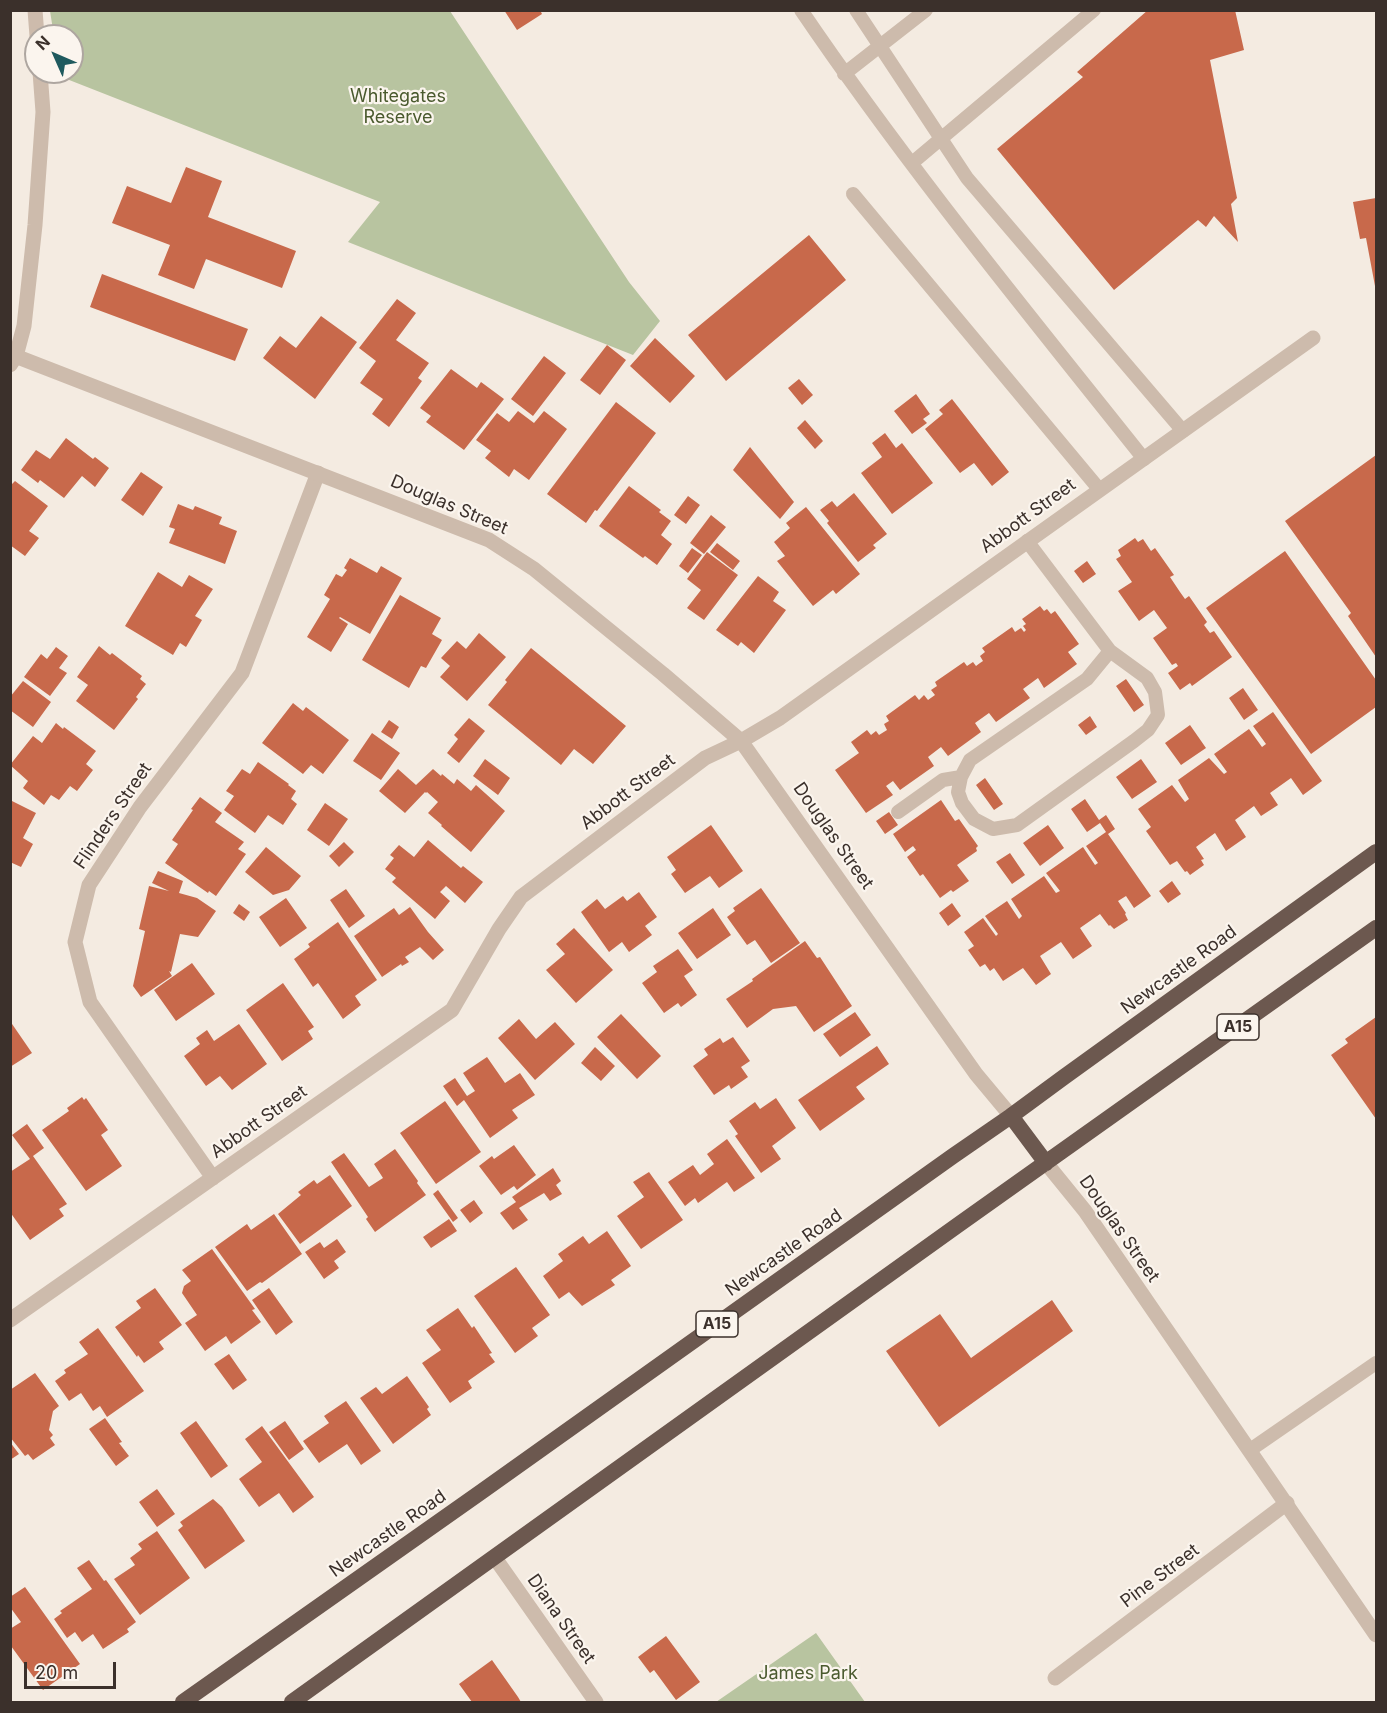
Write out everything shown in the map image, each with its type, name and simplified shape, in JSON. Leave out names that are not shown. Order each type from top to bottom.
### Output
[{"type":"highway","name":"Newcastle Road","points":[[183,1702],[1011,1116],[1377,852]]},
{"type":"highway","name":"A15","points":[[292,1702],[1377,928]]},
{"type":"highway","name":"Douglas Street","points":[[1011,1116],[1046,1163]]},
{"type":"street","points":[[12,358],[24,326],[35,225],[43,112],[41,84]]},
{"type":"street","name":"Abbott Street","points":[[10,1320],[452,1010],[499,929],[521,897],[705,758],[741,741],[794,708],[1313,338]]},
{"type":"street","name":"Douglas Street","points":[[12,358],[489,540],[534,569],[741,741],[972,1068],[1011,1116]]},
{"type":"street","name":"Flinders Street","points":[[213,1178],[90,1002],[75,942],[89,885],[140,807],[242,673],[318,473]]},
{"type":"street","name":"Douglas Street","points":[[1046,1163],[1084,1211],[1377,1635]]},
{"type":"street","name":"Pine Street","points":[[1055,1678],[1287,1503]]},
{"type":"street","name":"Diana Street","points":[[495,1558],[596,1702]]},
{"type":"lane","points":[[801,10],[844,74],[983,258],[1144,459]]},
{"type":"lane","points":[[856,10],[967,178],[1183,431]]},
{"type":"lane","points":[[844,74],[926,10]]},
{"type":"lane","points":[[912,163],[1094,10]]},
{"type":"lane","points":[[853,194],[1099,489]]},
{"type":"lane","points":[[1027,541],[1110,651],[1147,678],[1155,692],[1158,715],[1148,730],[1017,825],[993,829],[974,819],[962,803],[958,792],[961,777],[970,760],[1087,679],[1110,651]]},
{"type":"lane","points":[[898,812],[943,780],[961,777]]},
{"type":"lane","points":[[1250,1450],[1377,1363]]},
{"type":"green space","name":"Whitegates Reserve","points":[[50,11],[450,11],[629,282],[660,321],[633,355],[348,242],[380,202],[79,84],[84,84],[84,24],[52,24]]},
{"type":"green space","name":"James Park","points":[[816,1633],[865,1702],[716,1702]]},
{"type":"building","points":[[504,10],[540,10],[542,14],[517,30]]},
{"type":"building","points":[[1148,10],[1235,10],[1244,50],[1210,60],[1237,198],[1231,204],[1238,242],[1214,216],[1206,227],[1198,220],[1114,290],[997,149],[1083,77],[1077,72]]},
{"type":"building","points":[[186,167],[222,181],[208,217],[296,251],[282,288],[206,259],[194,289],[158,275],[170,245],[112,223],[127,186],[171,203]]},
{"type":"building","points":[[1376,198],[1375,286],[1366,238],[1360,239],[1353,202]]},
{"type":"building","points":[[809,235],[846,280],[726,381],[688,335]]},
{"type":"building","points":[[102,274],[248,329],[235,361],[90,307]]},
{"type":"building","points":[[397,299],[416,313],[396,340],[429,363],[418,378],[422,381],[389,427],[372,414],[383,399],[360,383],[376,361],[359,348]]},
{"type":"building","points":[[321,316],[357,342],[315,399],[263,358],[280,336],[296,348]]},
{"type":"building","points":[[655,338],[695,376],[670,403],[630,366]]},
{"type":"building","points":[[607,345],[626,360],[600,395],[580,380]]},
{"type":"building","points":[[544,356],[566,373],[533,416],[511,399]]},
{"type":"building","points":[[451,369],[477,388],[481,382],[504,399],[464,450],[426,422],[431,416],[420,408]]},
{"type":"building","points":[[799,379],[813,395],[802,405],[788,388]]},
{"type":"building","points":[[916,394],[930,414],[923,419],[927,423],[912,434],[894,411]]},
{"type":"building","points":[[952,399],[1009,472],[992,486],[974,463],[960,473],[925,429],[943,414],[939,410]]},
{"type":"building","points":[[616,402],[656,433],[586,523],[547,494]]},
{"type":"building","points":[[518,411],[534,423],[544,411],[567,429],[529,480],[514,469],[509,477],[485,458],[491,451],[476,440],[497,413],[509,422]]},
{"type":"building","points":[[805,420],[823,441],[815,449],[797,428]]},
{"type":"building","points":[[885,433],[896,448],[902,443],[933,483],[892,514],[861,473],[882,457],[872,443]]},
{"type":"building","points":[[66,438],[109,468],[95,487],[82,476],[64,498],[40,480],[38,483],[21,470],[36,450],[50,459]]},
{"type":"building","points":[[750,447],[794,502],[780,519],[733,470]]},
{"type":"building","points":[[1376,455],[1376,657],[1348,616],[1351,613],[1285,521]]},
{"type":"building","points":[[141,472],[163,487],[143,516],[121,500]]},
{"type":"building","points":[[15,481],[48,506],[29,531],[39,538],[25,556],[10,545],[10,486]]},
{"type":"building","points":[[629,486],[661,510],[659,512],[671,521],[661,535],[672,544],[657,565],[645,556],[643,558],[599,526]]},
{"type":"building","points":[[854,493],[887,534],[873,545],[876,548],[858,562],[827,523],[829,521],[820,510],[832,501],[837,507]]},
{"type":"building","points":[[688,496],[700,505],[686,524],[674,515]]},
{"type":"building","points":[[178,504],[193,510],[195,506],[222,517],[219,524],[237,531],[225,564],[169,543],[175,529],[169,527]]},
{"type":"building","points":[[806,507],[860,574],[836,594],[833,590],[813,606],[777,561],[785,556],[774,542],[790,528],[786,523]]},
{"type":"building","points":[[711,515],[726,527],[704,554],[690,543]]},
{"type":"building","points":[[1135,538],[1138,542],[1143,539],[1151,551],[1155,548],[1174,575],[1170,577],[1180,592],[1185,599],[1189,596],[1207,622],[1204,625],[1210,633],[1214,631],[1232,657],[1192,686],[1190,683],[1180,690],[1168,673],[1178,666],[1176,663],[1172,665],[1153,638],[1167,628],[1154,610],[1139,621],[1118,591],[1132,582],[1116,559],[1121,556],[1118,550]]},
{"type":"building","points":[[717,543],[740,561],[733,570],[710,552]]},
{"type":"building","points":[[692,548],[702,555],[688,573],[679,566]]},
{"type":"building","points":[[1285,551],[1376,680],[1376,707],[1311,754],[1206,608]]},
{"type":"building","points":[[707,552],[738,575],[704,620],[687,608],[701,590],[687,579]]},
{"type":"building","points":[[350,558],[377,573],[381,566],[402,578],[370,634],[339,618],[348,624],[331,652],[307,637],[330,599],[324,595],[336,574],[342,577],[347,570],[344,568]]},
{"type":"building","points":[[1087,561],[1096,574],[1083,583],[1074,571]]},
{"type":"building","points":[[158,572],[182,587],[189,575],[213,589],[195,616],[202,620],[186,647],[180,643],[173,655],[125,626]]},
{"type":"building","points":[[758,576],[779,592],[773,601],[786,610],[754,653],[741,642],[738,646],[716,630]]},
{"type":"building","points":[[400,595],[441,618],[432,634],[442,640],[426,668],[421,666],[409,688],[362,660]]},
{"type":"building","points":[[1040,606],[1051,614],[1055,611],[1079,644],[1068,652],[1077,664],[1044,688],[1038,678],[1023,689],[1030,698],[996,722],[989,713],[975,723],[981,732],[948,756],[941,747],[928,757],[934,766],[900,790],[893,781],[886,786],[893,795],[866,813],[835,770],[859,753],[851,742],[867,730],[871,735],[876,731],[879,735],[887,730],[884,724],[889,721],[886,716],[915,695],[919,700],[924,695],[928,700],[935,695],[931,690],[937,686],[935,682],[964,662],[967,666],[973,662],[976,666],[983,661],[980,656],[985,652],[982,648],[1012,627],[1015,632],[1021,628],[1024,632],[1026,630],[1023,626],[1026,624],[1022,619]]},
{"type":"building","points":[[479,633],[506,657],[467,701],[440,677],[450,666],[441,658],[457,641],[466,649]]},
{"type":"building","points":[[99,646],[142,676],[140,679],[146,684],[136,697],[138,699],[114,730],[76,701],[88,685],[77,677]]},
{"type":"building","points":[[56,647],[68,656],[59,668],[67,673],[50,696],[24,677],[41,654],[47,659]]},
{"type":"building","points":[[531,648],[626,726],[593,764],[574,749],[561,765],[488,705]]},
{"type":"building","points":[[1126,679],[1144,705],[1134,712],[1116,686]]},
{"type":"building","points":[[23,681],[51,702],[33,727],[10,710],[10,697]]},
{"type":"building","points":[[1243,688],[1258,710],[1244,720],[1229,698]]},
{"type":"building","points":[[293,703],[303,711],[306,707],[349,740],[323,774],[311,765],[303,774],[262,743]]},
{"type":"building","points":[[1273,712],[1322,781],[1303,795],[1291,778],[1270,793],[1278,805],[1261,816],[1254,806],[1235,820],[1246,837],[1226,851],[1215,833],[1196,847],[1204,859],[1201,860],[1204,865],[1190,875],[1177,861],[1170,865],[1146,831],[1151,827],[1138,809],[1172,785],[1185,802],[1189,799],[1178,780],[1209,758],[1224,774],[1227,772],[1214,754],[1249,729],[1262,747],[1266,744],[1253,726]]},
{"type":"building","points":[[1090,716],[1097,727],[1086,735],[1078,725]]},
{"type":"building","points":[[469,718],[485,731],[459,763],[447,753],[458,739],[454,735]]},
{"type":"building","points":[[389,720],[399,727],[392,739],[381,732]]},
{"type":"building","points":[[56,723],[96,751],[86,764],[93,770],[77,791],[70,786],[59,800],[51,795],[44,805],[23,788],[28,781],[10,765],[33,736],[42,743]]},
{"type":"building","points":[[1190,725],[1206,748],[1181,765],[1165,743]]},
{"type":"building","points":[[372,733],[400,753],[381,780],[353,761]]},
{"type":"building","points":[[485,759],[510,778],[498,795],[473,776]]},
{"type":"building","points":[[1141,759],[1157,782],[1132,799],[1116,777]]},
{"type":"building","points":[[258,762],[296,791],[291,799],[297,804],[283,825],[268,815],[255,833],[224,810],[234,796],[226,791],[242,769],[250,774]]},
{"type":"building","points":[[398,769],[416,785],[433,769],[454,784],[457,779],[471,791],[476,785],[505,811],[471,852],[428,813],[438,802],[427,792],[405,813],[379,791]]},
{"type":"building","points":[[985,778],[1003,804],[994,810],[976,785]]},
{"type":"building","points":[[200,797],[222,813],[215,822],[244,842],[238,849],[246,854],[216,896],[209,891],[208,893],[165,863],[178,844],[172,840]]},
{"type":"building","points":[[1085,799],[1099,820],[1106,815],[1115,829],[1108,834],[1151,896],[1134,908],[1126,896],[1118,901],[1128,920],[1114,929],[1100,914],[1080,928],[1092,946],[1073,959],[1061,942],[1040,956],[1051,974],[1036,985],[1023,968],[1003,981],[994,968],[990,971],[985,964],[980,967],[968,950],[974,946],[964,932],[983,918],[996,936],[998,934],[985,916],[1007,901],[1019,919],[1022,916],[1011,899],[1044,876],[1056,893],[1060,891],[1046,873],[1083,847],[1095,865],[1098,863],[1086,846],[1106,832],[1100,823],[1087,832],[1071,809]]},
{"type":"building","points":[[10,800],[36,813],[23,838],[33,844],[21,867],[10,862]]},
{"type":"building","points":[[941,800],[955,821],[959,819],[978,846],[977,851],[957,865],[969,881],[940,898],[923,874],[920,876],[907,857],[916,850],[913,846],[905,852],[893,834]]},
{"type":"building","points":[[325,803],[348,819],[329,846],[307,830]]},
{"type":"building","points":[[889,812],[898,825],[885,834],[876,821]]},
{"type":"building","points":[[711,825],[743,871],[719,888],[710,876],[685,893],[671,874],[676,870],[667,857]]},
{"type":"building","points":[[1048,825],[1064,848],[1040,866],[1023,843]]},
{"type":"building","points":[[428,840],[461,868],[463,866],[483,882],[465,903],[446,886],[440,892],[450,901],[435,919],[392,882],[396,878],[385,869],[394,858],[390,855],[399,845],[414,857]]},
{"type":"building","points":[[344,842],[354,852],[339,867],[329,856]]},
{"type":"building","points":[[266,847],[301,876],[289,890],[273,895],[245,872]]},
{"type":"building","points":[[1010,853],[1025,875],[1012,884],[996,862]]},
{"type":"building","points":[[158,871],[183,881],[179,893],[197,898],[216,911],[198,937],[180,934],[171,972],[169,971],[172,976],[141,997],[133,986],[145,931],[139,929],[149,886],[169,891],[152,883]]},
{"type":"building","points":[[1172,881],[1181,894],[1168,903],[1159,891]]},
{"type":"building","points":[[761,888],[800,943],[771,963],[755,940],[747,945],[727,917],[735,911],[733,908]]},
{"type":"building","points":[[346,889],[365,916],[349,928],[330,900]]},
{"type":"building","points":[[639,892],[657,917],[645,926],[652,935],[629,952],[622,942],[609,952],[581,912],[597,899],[605,909],[623,896],[627,901]]},
{"type":"building","points":[[286,898],[307,928],[280,947],[259,917]]},
{"type":"building","points":[[952,903],[961,916],[948,926],[939,913]]},
{"type":"building","points":[[239,904],[250,912],[244,921],[233,913]]},
{"type":"building","points":[[410,907],[444,950],[433,960],[420,947],[405,957],[409,962],[402,966],[401,964],[382,977],[354,936],[394,908],[399,915]]},
{"type":"building","points":[[713,908],[731,935],[697,959],[678,933]]},
{"type":"building","points":[[338,922],[377,980],[355,996],[361,1005],[343,1019],[318,983],[313,987],[294,959],[310,947],[308,944]]},
{"type":"building","points":[[574,928],[613,970],[576,1003],[546,970],[565,954],[556,944]]},
{"type":"building","points":[[805,941],[817,958],[820,957],[852,1006],[814,1032],[796,1006],[773,1009],[747,1028],[726,999]]},
{"type":"building","points":[[678,949],[693,970],[684,976],[697,995],[681,1007],[678,1003],[664,1013],[642,983],[657,972],[653,966]]},
{"type":"building","points":[[192,963],[215,994],[176,1021],[154,990]]},
{"type":"building","points":[[283,983],[314,1027],[308,1031],[313,1039],[282,1061],[246,1010]]},
{"type":"building","points":[[855,1012],[871,1035],[840,1057],[823,1034]]},
{"type":"building","points":[[621,1014],[661,1056],[637,1079],[597,1037]]},
{"type":"building","points":[[1376,1017],[1376,1119],[1331,1055],[1348,1043],[1345,1039]]},
{"type":"building","points":[[519,1019],[536,1039],[555,1022],[575,1044],[535,1080],[498,1038]]},
{"type":"building","points":[[10,1021],[32,1053],[10,1067]]},
{"type":"building","points":[[239,1024],[267,1064],[232,1090],[220,1076],[206,1086],[184,1056],[200,1044],[196,1038],[207,1030],[214,1041]]},
{"type":"building","points":[[733,1037],[750,1061],[741,1067],[748,1077],[731,1089],[729,1085],[714,1095],[693,1066],[708,1055],[704,1049],[720,1038],[723,1043]]},
{"type":"building","points":[[877,1046],[889,1064],[856,1087],[865,1099],[820,1131],[798,1100]]},
{"type":"building","points":[[595,1047],[615,1066],[601,1081],[581,1063]]},
{"type":"building","points":[[487,1057],[505,1083],[520,1073],[535,1095],[512,1110],[518,1118],[490,1138],[464,1100],[457,1106],[443,1086],[455,1078],[467,1096],[475,1091],[463,1073]]},
{"type":"building","points":[[82,1097],[84,1100],[86,1098],[108,1130],[101,1135],[122,1166],[86,1191],[42,1130],[69,1111],[67,1108]]},
{"type":"building","points":[[776,1098],[796,1128],[772,1146],[781,1159],[761,1173],[735,1136],[738,1134],[729,1121],[755,1102],[760,1109]]},
{"type":"building","points":[[445,1101],[481,1152],[436,1184],[400,1133]]},
{"type":"building","points":[[27,1124],[44,1148],[33,1156],[67,1204],[59,1209],[64,1216],[30,1240],[10,1212],[10,1172],[30,1159],[12,1135]]},
{"type":"building","points":[[727,1139],[755,1178],[734,1192],[727,1182],[698,1203],[695,1198],[685,1206],[668,1182],[693,1165],[700,1175],[714,1164],[707,1154]]},
{"type":"building","points":[[514,1145],[536,1175],[517,1190],[514,1186],[501,1195],[479,1166],[492,1156],[494,1159]]},
{"type":"building","points":[[395,1149],[426,1195],[375,1232],[366,1219],[368,1217],[331,1162],[344,1153],[369,1187],[383,1178],[374,1164]]},
{"type":"building","points":[[553,1168],[561,1181],[556,1185],[562,1194],[550,1201],[544,1193],[519,1208],[528,1220],[513,1230],[500,1213],[516,1202],[512,1197]]},
{"type":"building","points":[[649,1172],[683,1220],[641,1249],[617,1216],[644,1197],[633,1182]]},
{"type":"building","points":[[330,1175],[352,1206],[300,1244],[278,1214],[301,1195],[298,1192],[314,1180],[317,1184]]},
{"type":"building","points":[[438,1190],[458,1218],[453,1222],[433,1194]]},
{"type":"building","points":[[474,1200],[483,1213],[470,1223],[460,1210]]},
{"type":"building","points":[[274,1214],[302,1254],[247,1291],[215,1247],[247,1224],[251,1230]]},
{"type":"building","points":[[449,1219],[457,1231],[431,1248],[423,1237]]},
{"type":"building","points":[[607,1231],[631,1266],[611,1280],[615,1285],[582,1306],[569,1292],[559,1299],[543,1276],[563,1261],[558,1254],[583,1236],[589,1244]]},
{"type":"building","points":[[337,1239],[346,1252],[334,1261],[339,1268],[324,1279],[305,1252],[320,1242],[324,1248]]},
{"type":"building","points":[[212,1249],[255,1309],[252,1310],[261,1322],[231,1344],[226,1336],[205,1351],[185,1323],[197,1315],[182,1293],[184,1286],[191,1281],[182,1270]]},
{"type":"building","points":[[516,1267],[550,1315],[532,1328],[538,1336],[515,1353],[474,1296]]},
{"type":"building","points":[[155,1288],[182,1325],[159,1342],[164,1349],[144,1363],[115,1327],[141,1308],[136,1301]]},
{"type":"building","points":[[269,1288],[293,1322],[276,1335],[252,1300]]},
{"type":"building","points":[[1052,1300],[1073,1331],[939,1427],[886,1351],[940,1314],[971,1358]]},
{"type":"building","points":[[458,1308],[472,1328],[474,1326],[492,1353],[489,1354],[495,1362],[468,1381],[472,1388],[450,1403],[422,1363],[441,1350],[426,1330]]},
{"type":"building","points":[[98,1328],[144,1391],[107,1417],[100,1406],[93,1411],[81,1393],[69,1401],[55,1381],[66,1373],[64,1370],[88,1354],[79,1342]]},
{"type":"building","points":[[229,1354],[247,1380],[233,1390],[214,1364]]},
{"type":"building","points":[[35,1373],[59,1406],[53,1411],[49,1430],[53,1435],[50,1438],[55,1445],[33,1460],[28,1454],[25,1456],[10,1437],[10,1390]]},
{"type":"building","points":[[407,1376],[429,1407],[427,1409],[431,1415],[393,1444],[360,1398],[376,1387],[382,1394]]},
{"type":"building","points":[[346,1401],[381,1451],[361,1465],[347,1444],[319,1463],[303,1441],[329,1423],[324,1416]]},
{"type":"building","points":[[105,1418],[129,1456],[116,1466],[89,1429]]},
{"type":"building","points":[[196,1421],[228,1466],[211,1478],[180,1433]]},
{"type":"building","points":[[285,1421],[304,1449],[289,1460],[269,1432]]},
{"type":"building","points":[[262,1426],[314,1497],[293,1513],[279,1493],[259,1507],[239,1479],[262,1462],[245,1439]]},
{"type":"building","points":[[10,1442],[19,1454],[10,1460]]},
{"type":"building","points":[[157,1489],[175,1514],[157,1527],[139,1502]]},
{"type":"building","points":[[213,1499],[222,1507],[245,1541],[205,1569],[178,1530],[183,1526],[180,1522]]},
{"type":"building","points":[[157,1531],[190,1578],[140,1615],[114,1579],[135,1565],[130,1558],[142,1549],[138,1544]]},
{"type":"building","points":[[89,1560],[136,1622],[127,1629],[129,1632],[103,1649],[93,1634],[82,1642],[75,1632],[67,1638],[54,1619],[62,1613],[60,1611],[92,1589],[77,1568]]},
{"type":"building","points":[[25,1587],[80,1664],[43,1690],[10,1647],[10,1629],[21,1622],[10,1607],[10,1597]]},
{"type":"building","points":[[666,1636],[700,1682],[676,1700],[654,1670],[650,1673],[638,1657]]},
{"type":"building","points":[[492,1660],[521,1702],[472,1702],[459,1684]]}]
